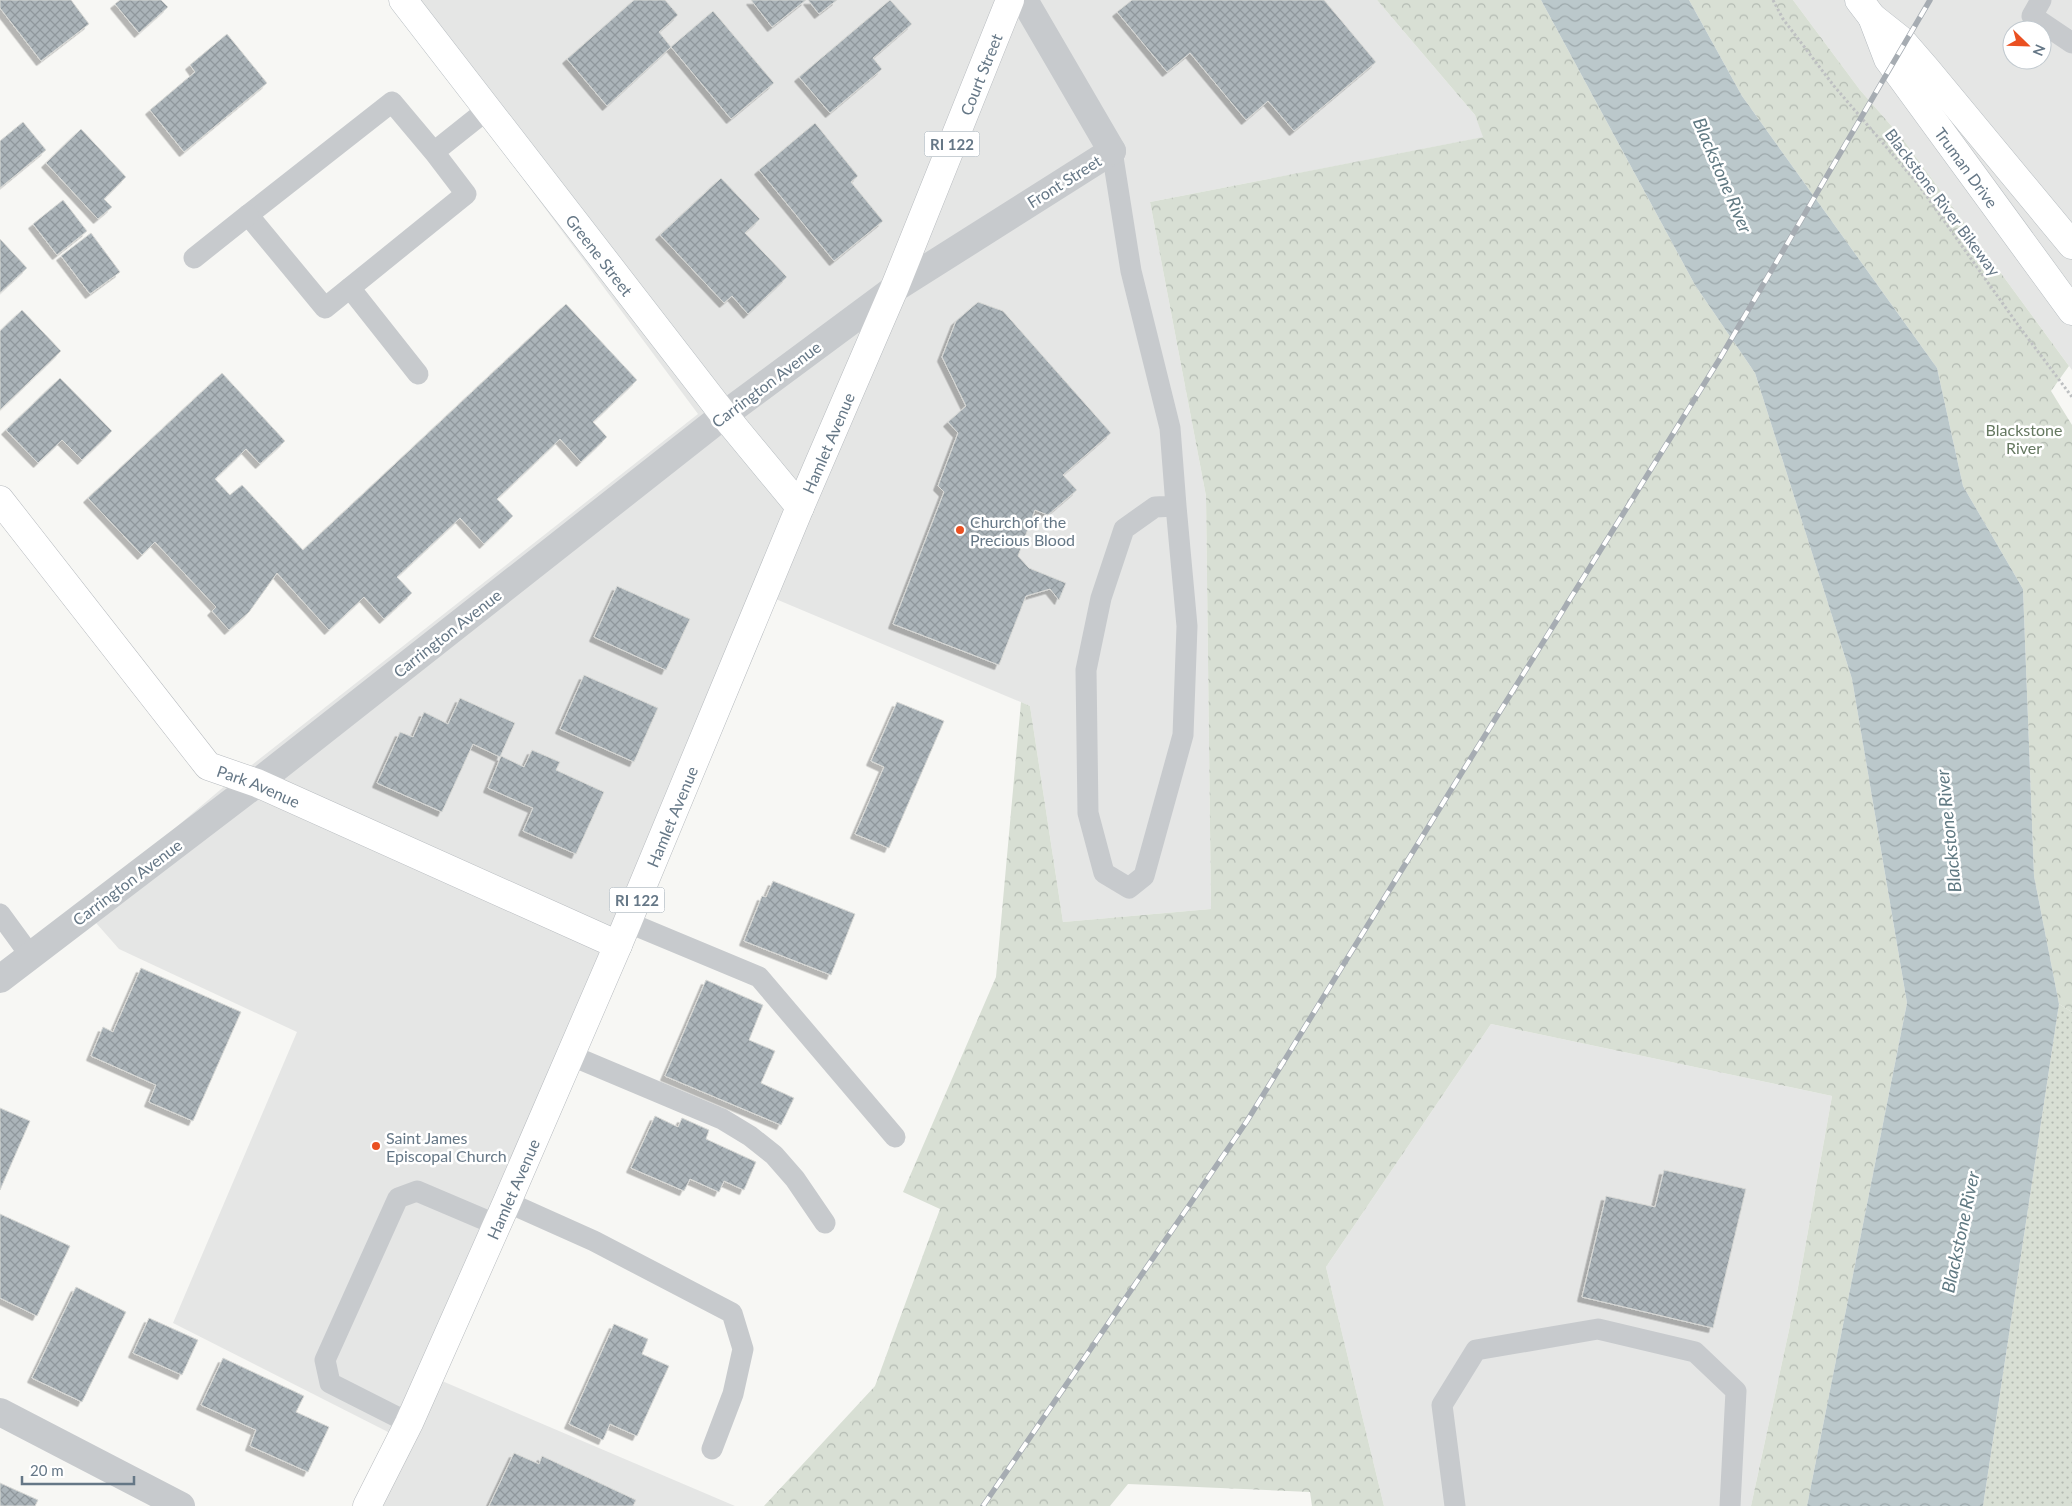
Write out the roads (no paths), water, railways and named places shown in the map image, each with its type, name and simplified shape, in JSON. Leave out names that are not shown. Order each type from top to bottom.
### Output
[{"type":"main road","name":"Greene Street","points":[[403,0],[724,415],[800,507]]},
{"type":"main road","name":"Court Street","points":[[894,289],[1010,0]]},
{"type":"main road","name":"Truman Drive","points":[[1866,8],[1901,40],[2072,245]]},
{"type":"main road","name":"Truman Drive","points":[[1866,8],[1888,58],[2072,311]]},
{"type":"main road","name":"Hamlet Avenue","points":[[369,1505],[409,1423],[502,1214],[623,933],[800,507],[894,289]]},
{"type":"main road","name":"Park Avenue","points":[[0,500],[208,766],[257,783],[623,933]]},
{"type":"street","name":"Front Street","points":[[894,289],[1112,151],[1024,0]]},
{"type":"street","name":"Carrington Avenue","points":[[0,979],[257,783],[724,415],[894,289]]},
{"type":"street","points":[[0,1412],[182,1506]]},
{"type":"lane","points":[[2041,0],[2032,16],[2072,43]]},
{"type":"lane","points":[[194,258],[248,215],[392,102],[466,194],[325,308],[248,215]]},
{"type":"lane","points":[[434,152],[488,109]]},
{"type":"lane","points":[[1112,151],[1131,271],[1170,428],[1187,626],[1183,735],[1144,876],[1128,888],[1104,873],[1088,813],[1086,670],[1101,598],[1124,529],[1155,507],[1176,506]]},
{"type":"lane","points":[[350,288],[418,374]]},
{"type":"lane","points":[[0,914],[30,955]]},
{"type":"lane","points":[[623,933],[759,977],[895,1137]]},
{"type":"lane","points":[[570,1055],[714,1116],[750,1136],[774,1155],[795,1179],[825,1223]]},
{"type":"lane","points":[[409,1423],[330,1383],[325,1360],[398,1198],[418,1191],[594,1241],[732,1313],[743,1349],[733,1394],[712,1449]]},
{"type":"lane","points":[[1455,1506],[1442,1405],[1476,1350],[1598,1329],[1695,1352],[1736,1391],[1730,1506]]},
{"type":"water","name":"Blackstone River","points":[[1541,0],[1689,0],[1742,96],[1937,368],[1963,486],[2023,589],[2034,876],[2059,1004],[1983,1506],[1807,1506],[1907,1003],[1852,679],[1755,373],[1695,285]]},
{"type":"railway","points":[[983,1506],[1247,1121],[1719,360],[1930,0]]},
{"type":"place","name":"Church of the Precious Blood","points":[[960,530]]},
{"type":"place","name":"Saint James Episcopal Church","points":[[376,1146]]}]
